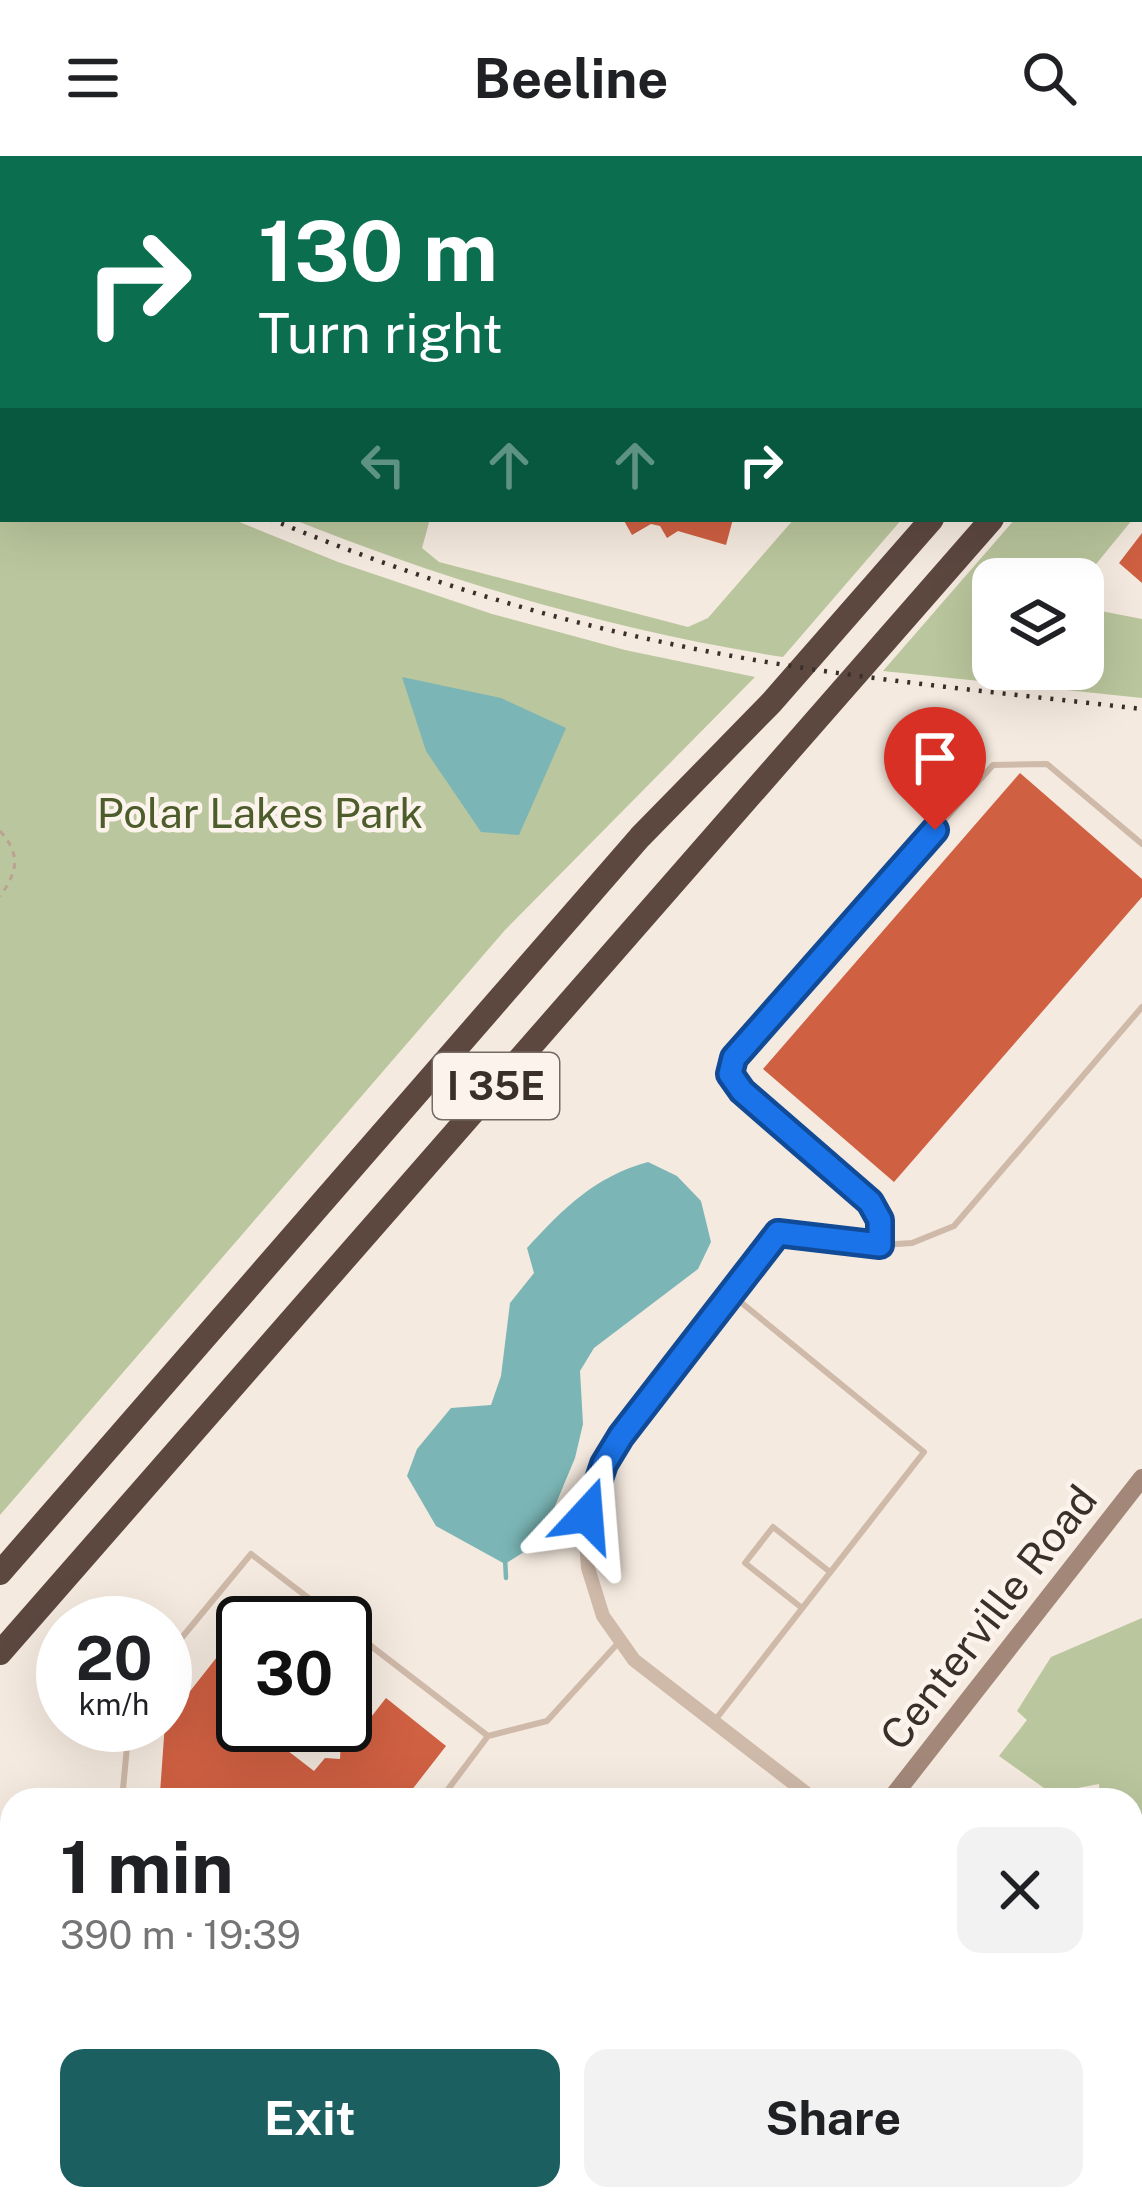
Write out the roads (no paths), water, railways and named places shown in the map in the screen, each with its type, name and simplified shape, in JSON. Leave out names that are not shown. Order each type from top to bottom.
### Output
[{"type":"highway","name":"I 35E","points":[[0,1573],[640,837],[771,703],[929,522]]},
{"type":"highway","name":"I 35E","points":[[0,1653],[989,522]]},
{"type":"main road","name":"Centerville Road","points":[[899,1788],[1142,1478]]},
{"type":"street","points":[[778,1233],[621,1436],[594,1489],[587,1515],[588,1568],[603,1616],[619,1642],[652,1676],[799,1788]]},
{"type":"lane","points":[[880,1245],[880,1220],[870,1202],[742,1091],[730,1074],[734,1058],[993,764],[1047,764],[1142,844]]},
{"type":"lane","points":[[778,1233],[880,1245],[912,1243],[954,1226],[1142,1007]]},
{"type":"lane","points":[[714,1722],[924,1452],[730,1294]]},
{"type":"lane","points":[[802,1608],[745,1564],[773,1527],[830,1572]]},
{"type":"lane","points":[[216,1596],[251,1554],[306,1596]]},
{"type":"lane","points":[[192,1625],[216,1596]]},
{"type":"lane","points":[[449,1788],[488,1736],[547,1721],[619,1642]]},
{"type":"lane","points":[[372,1646],[488,1736]]},
{"type":"lane","points":[[123,1788],[126,1752]]},
{"type":"water","points":[[402,677],[501,698],[566,728],[519,835],[481,832],[426,751]]},
{"type":"water","points":[[648,1162],[677,1176],[701,1201],[711,1242],[698,1269],[594,1348],[580,1371],[583,1424],[575,1458],[532,1547],[505,1564],[436,1526],[407,1476],[417,1449],[451,1408],[491,1405],[501,1376],[510,1303],[534,1273],[527,1248],[581,1196],[612,1176]]},
{"type":"waterway","points":[[505,1558],[506,1578]]},
{"type":"railway","points":[[278,522],[459,588],[653,640],[835,673],[1142,709]]},
{"type":"park label","name":"Polar Lakes Park","points":[[260,812]]}]
